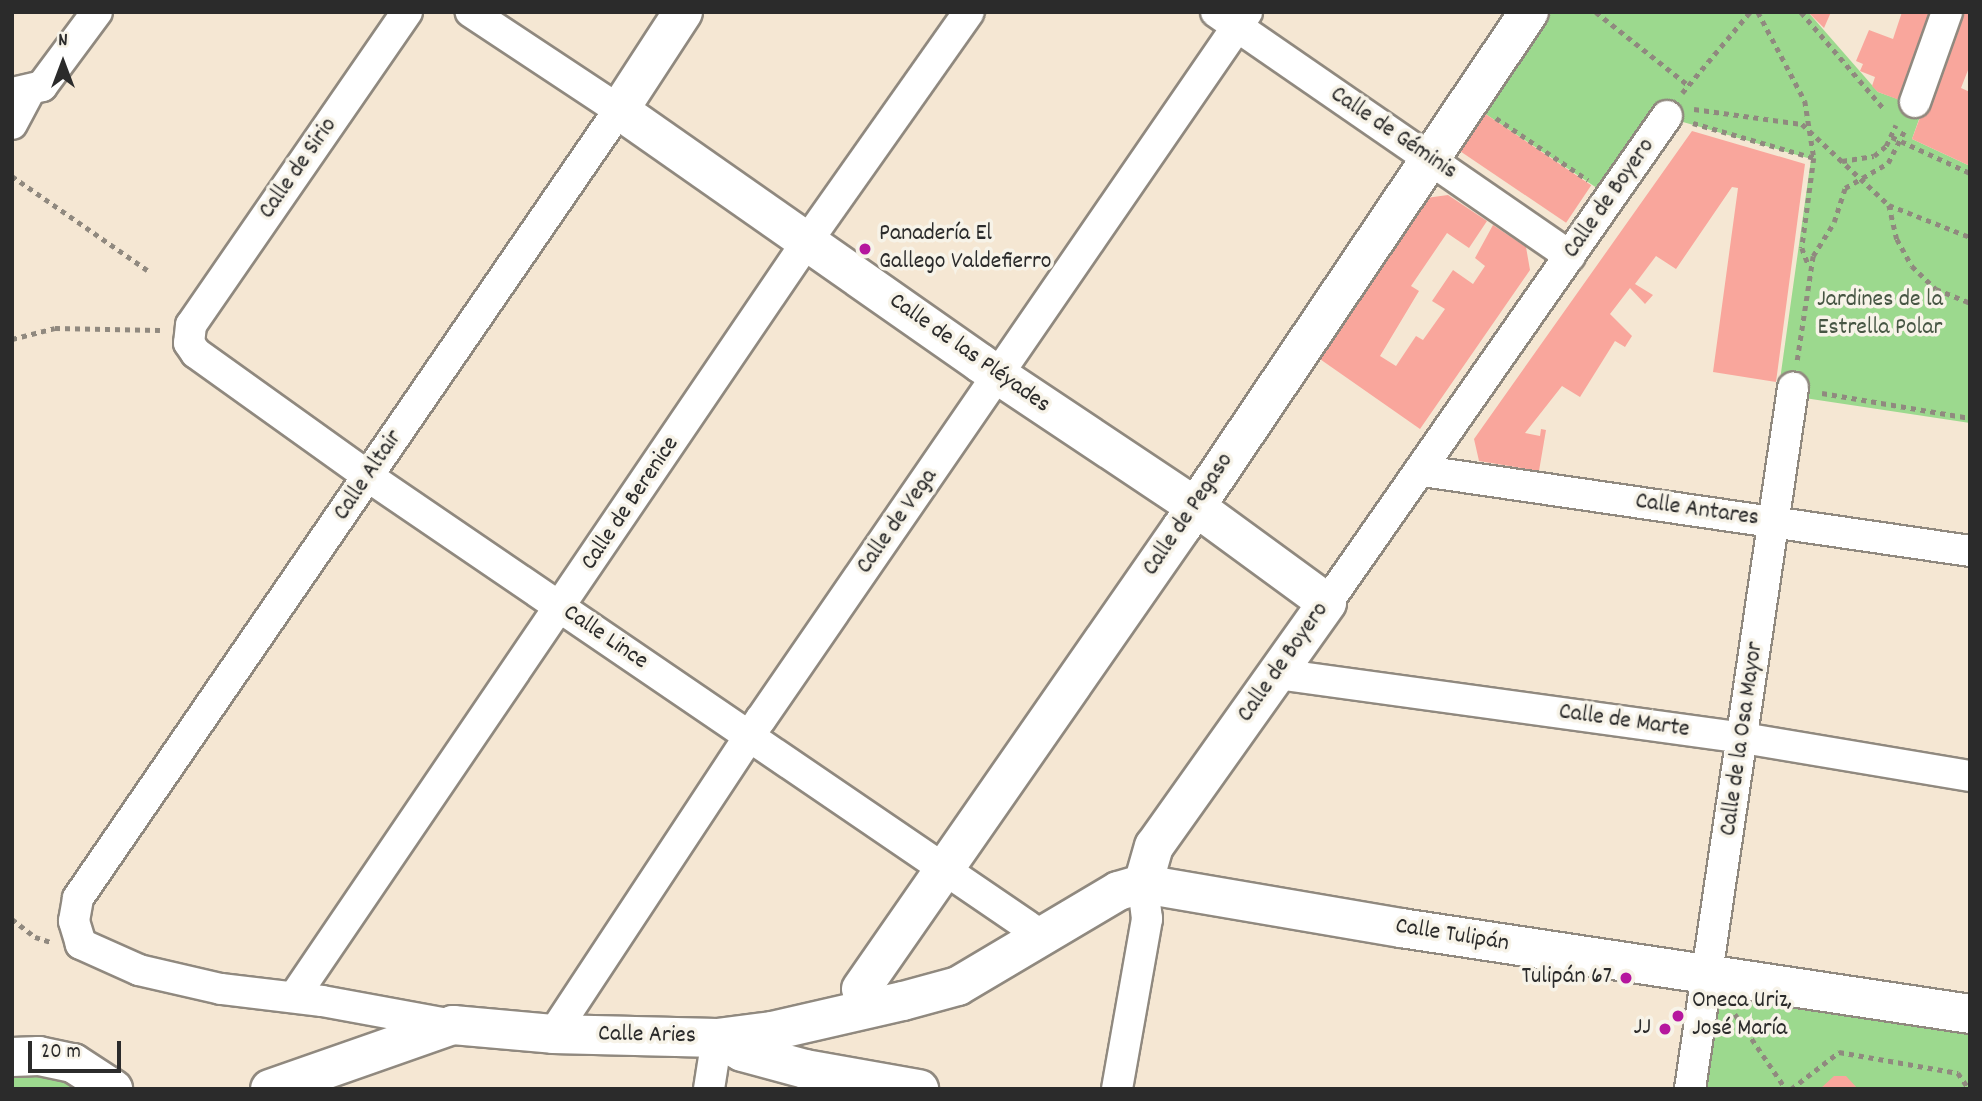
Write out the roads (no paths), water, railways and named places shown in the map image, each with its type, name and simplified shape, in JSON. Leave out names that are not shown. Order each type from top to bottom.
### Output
[{"type":"street","points":[[12,124],[21,93],[52,76],[97,12]]},
{"type":"street","name":"Calle de Sirio","points":[[191,325],[407,12]]},
{"type":"street","name":"Calle de las Pléyades","points":[[471,12],[808,240],[999,376],[1196,507],[1327,603]]},
{"type":"street","name":"Calle Altair","points":[[72,943],[78,898],[369,477],[683,12]]},
{"type":"street","name":"Calle de Berenice","points":[[294,998],[561,608],[808,240],[969,12]]},
{"type":"street","name":"Calle de Pegaso","points":[[853,1002],[1196,507],[1530,12]]},
{"type":"street","points":[[1915,102],[1947,12]]},
{"type":"street","name":"Calle de Géminis","points":[[1233,17],[1570,256]]},
{"type":"street","name":"Calle de Vega","points":[[553,1034],[750,737],[999,376],[1233,17]]},
{"type":"street","name":"Calle de Boyero","points":[[1143,884],[1154,846],[1423,471],[1672,109]]},
{"type":"street","name":"Calle Lince","points":[[191,325],[189,343],[204,361],[369,477],[1042,936]]},
{"type":"street","name":"Calle de la Osa Mayor","points":[[1690,1089],[1794,388]]},
{"type":"street","name":"Calle Antares","points":[[1423,471],[1970,551]]},
{"type":"street","name":"Calle de Marte","points":[[1277,674],[1743,738],[1970,776]]},
{"type":"street","points":[[774,1046],[853,1002],[958,986],[1118,891],[1143,884],[1147,919],[1117,1089]]},
{"type":"street","name":"Calle Tulipán","points":[[1143,884],[1970,1014]]},
{"type":"street","name":"Calle Aries","points":[[72,943],[167,977],[453,1025],[553,1034],[717,1038],[742,1052],[774,1046],[919,1089]]},
{"type":"street","name":"Calle Aries","points":[[270,1089],[453,1025]]},
{"type":"street","points":[[709,1089],[717,1038]]},
{"type":"street","points":[[12,1057],[39,1056],[73,1063],[113,1089]]},
{"type":"place","name":"Panadería El Gallego Valdefierro","points":[[865,249]]},
{"type":"place","name":"Tulipán 67","points":[[1626,978]]},
{"type":"place","name":"Oneca Uriz, José María","points":[[1678,1016]]},
{"type":"place","name":"JJ","points":[[1665,1029]]},
{"type":"park label","name":"Jardines de la Estrella Polar","points":[[1880,315]]}]
